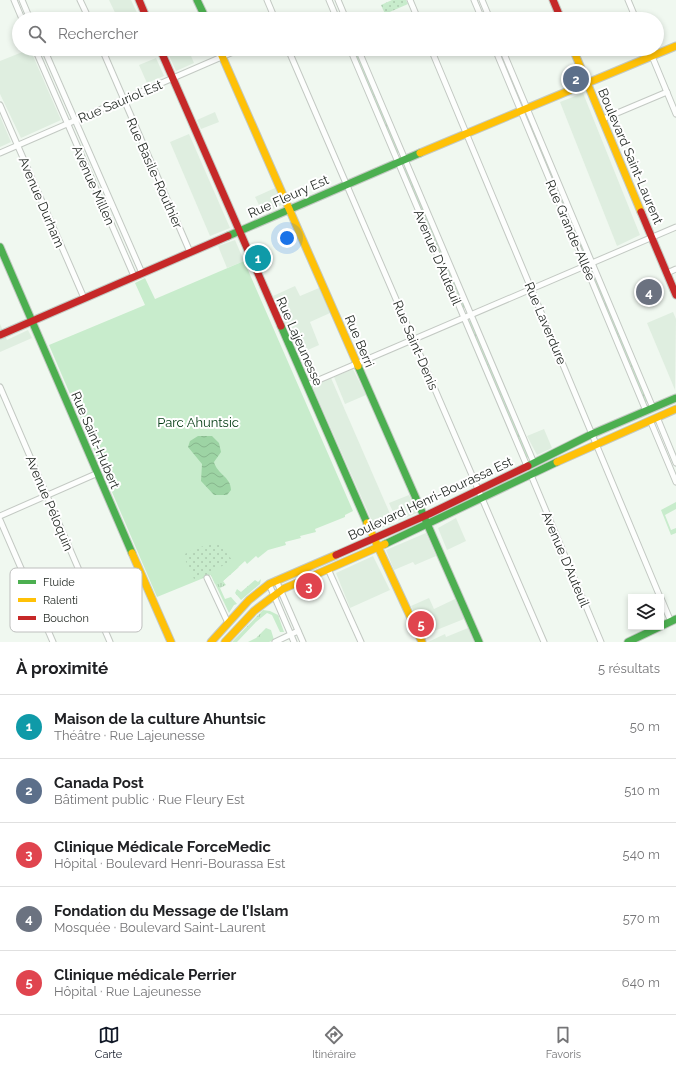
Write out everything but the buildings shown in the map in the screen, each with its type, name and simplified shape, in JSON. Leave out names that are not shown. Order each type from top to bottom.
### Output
[{"type":"main road","points":[[139,0],[144,12]]},
{"type":"main road","points":[[197,0],[203,12]]},
{"type":"main road","points":[[553,0],[558,12]]},
{"type":"main road","name":"Rue Fleury Est","points":[[664,49],[676,46]]},
{"type":"main road","name":"Rue Lajeunesse","points":[[163,56],[373,538],[422,642]]},
{"type":"main road","name":"Boulevard Saint-Laurent","points":[[576,56],[676,295]]},
{"type":"main road","name":"Rue Fleury Est","points":[[0,335],[401,160],[467,134],[587,83],[642,56]]},
{"type":"main road","name":"Rue Berri","points":[[222,57],[479,642]]},
{"type":"main road","name":"Rue Saint-Hubert","points":[[0,247],[139,568]]},
{"type":"main road","name":"Boulevard Henri-Bourassa Est","points":[[211,642],[249,600],[276,580],[424,516],[592,434],[676,398]]},
{"type":"main road","name":"Boulevard Henri-Bourassa Est","points":[[225,642],[254,611],[281,591],[428,526],[596,444],[676,409]]},
{"type":"main road","name":"Rue Saint-Hubert","points":[[142,575],[171,642]]},
{"type":"main road","points":[[628,642],[640,640],[674,621]]},
{"type":"street","points":[[14,0],[19,12]]},
{"type":"street","points":[[22,0],[27,12]]},
{"type":"street","points":[[80,0],[86,12]]},
{"type":"street","points":[[266,0],[272,12]]},
{"type":"street","points":[[329,0],[334,12]]},
{"type":"street","points":[[338,0],[343,12]]},
{"type":"street","points":[[410,0],[415,12]]},
{"type":"street","points":[[474,0],[479,12]]},
{"type":"street","points":[[482,0],[487,12]]},
{"type":"street","points":[[628,0],[633,12]]},
{"type":"street","name":"Avenue Millen","points":[[38,56],[134,276]]},
{"type":"street","name":"Avenue Millen","points":[[47,56],[142,273]]},
{"type":"street","name":"Rue Basile-Routhier","points":[[105,56],[190,252]]},
{"type":"street","name":"Rue Saint-Denis","points":[[291,56],[544,642]]},
{"type":"street","name":"Avenue D'Auteuil","points":[[353,56],[471,314],[531,464]]},
{"type":"street","name":"Avenue D'Auteuil","points":[[361,56],[463,316],[531,464]]},
{"type":"street","name":"Rue Laverdure","points":[[434,56],[659,594]]},
{"type":"street","name":"Rue Grande-Allée","points":[[498,56],[592,262],[650,410]]},
{"type":"street","name":"Rue Grande-Allée","points":[[505,56],[524,110],[586,265],[650,410]]},
{"type":"street","points":[[652,56],[676,114]]},
{"type":"street","name":"Rue Sauriol Est","points":[[0,153],[222,57]]},
{"type":"street","points":[[602,119],[667,92]]},
{"type":"street","name":"Avenue Durham","points":[[0,105],[84,298]]},
{"type":"street","points":[[307,385],[463,316],[471,314],[676,227]]},
{"type":"street","points":[[667,273],[676,269]]},
{"type":"street","name":"Avenue Péloquin","points":[[0,387],[78,568]]},
{"type":"street","points":[[653,419],[676,463]]},
{"type":"street","points":[[653,419],[676,482]]},
{"type":"street","points":[[0,516],[98,473]]},
{"type":"street","name":"Avenue D'Auteuil","points":[[531,475],[601,642]]},
{"type":"street","points":[[0,520],[21,568]]},
{"type":"street","points":[[328,569],[360,642]]},
{"type":"street","points":[[207,578],[228,623]]},
{"type":"street","points":[[276,580],[303,642]]},
{"type":"street","points":[[269,584],[294,642]]},
{"type":"street","name":"Rue Laverdure","points":[[664,603],[674,621]]},
{"type":"street","points":[[275,642],[298,631]]},
{"type":"street","points":[[49,632],[53,642]]},
{"type":"street","name":"Avenue Péloquin","points":[[106,632],[110,642]]},
{"type":"shaded area","points":[[109,0],[131,0],[137,12],[115,12]]},
{"type":"shaded area","points":[[12,56],[33,56],[61,120],[21,138],[0,94],[0,61]]},
{"type":"shaded area","points":[[169,56],[191,56],[194,63],[176,71]]},
{"type":"shaded area","points":[[156,58],[164,76],[147,83],[139,65]]},
{"type":"shaded area","points":[[583,93],[640,235],[617,246],[560,102]]},
{"type":"shaded area","points":[[215,112],[219,122],[201,129],[197,120]]},
{"type":"shaded area","points":[[0,116],[11,142],[0,147]]},
{"type":"shaded area","points":[[189,134],[230,228],[210,236],[170,142]]},
{"type":"shaded area","points":[[275,188],[282,205],[263,213],[255,197]]},
{"type":"shaded area","points":[[235,240],[244,261],[227,268],[218,246]]},
{"type":"shaded area","points":[[295,286],[300,296],[319,288],[330,313],[310,322],[319,345],[299,354],[273,296]]},
{"type":"shaded area","points":[[673,312],[676,319],[675,390],[647,323]]},
{"type":"shaded area","points":[[0,324],[7,340],[28,330],[32,338],[0,352]]},
{"type":"shaded area","points":[[353,369],[366,395],[345,404],[334,377]]},
{"type":"shaded area","points":[[331,378],[394,523],[376,530],[314,390],[314,385]]},
{"type":"shaded area","points":[[544,429],[552,448],[537,455],[527,436]]},
{"type":"shaded area","points":[[409,495],[417,513],[397,521],[389,503]]},
{"type":"shaded area","points":[[456,518],[466,541],[447,550],[438,528]]},
{"type":"shaded area","points":[[426,533],[436,556],[415,565],[413,562],[394,570],[386,550]]},
{"type":"shaded area","points":[[373,556],[390,590],[350,608],[336,573]]},
{"type":"shaded area","points":[[429,598],[434,609],[455,599],[464,619],[424,635],[411,606]]},
{"type":"shaded area","points":[[468,628],[474,642],[428,642],[445,634],[446,637]]},
{"type":"green space","points":[[392,0],[406,0],[408,4],[390,12],[384,12],[381,5]]},
{"type":"green space","points":[[355,56],[359,56],[399,151],[396,153]]},
{"type":"green space","points":[[528,115],[588,257],[584,258],[525,117]]},
{"type":"green space","points":[[406,167],[466,307],[462,309],[403,168]]},
{"type":"green space","name":"Parc Ahuntsic","points":[[244,261],[353,511],[345,515],[345,517],[315,529],[316,532],[285,542],[286,545],[268,550],[258,558],[256,556],[247,564],[245,561],[223,581],[215,584],[211,575],[157,597],[49,345],[145,305],[135,283],[145,278],[155,299]]},
{"type":"green space","points":[[593,268],[648,401],[645,403],[589,270]]},
{"type":"green space","points":[[471,320],[529,457],[526,458],[468,321]]},
{"type":"green space","points":[[676,502],[676,509],[665,515],[671,530],[676,528],[676,533],[671,535],[661,510]]},
{"type":"green space","points":[[207,545],[220,545],[233,561],[209,572],[210,575],[203,578],[202,576],[194,579],[183,555],[194,549]]},
{"type":"green space","points":[[239,567],[223,581],[226,585],[220,588],[225,599],[231,597],[237,604],[234,605],[229,613],[211,575]]},
{"type":"green space","points":[[261,579],[260,584],[241,600],[235,593],[237,589],[241,592],[255,580],[258,582]]},
{"type":"green space","points":[[263,610],[270,611],[278,615],[284,632],[280,632],[272,615],[267,613],[237,642],[232,642]]},
{"type":"green space","points":[[266,628],[271,630],[274,640],[269,642],[248,642],[256,638]]},
{"type":"water","points":[[198,436],[212,436],[219,443],[221,452],[214,462],[218,470],[229,482],[231,490],[227,495],[214,495],[201,481],[202,464],[188,447],[190,441]]},
{"type":"traffic: fast","points":[[197,0],[203,12]]},
{"type":"traffic: fast","points":[[228,236],[420,153]]},
{"type":"traffic: fast","points":[[0,247],[132,553]]},
{"type":"traffic: fast","points":[[281,326],[367,523]]},
{"type":"traffic: fast","points":[[358,366],[479,642]]},
{"type":"traffic: fast","points":[[528,466],[592,434],[676,398]]},
{"type":"traffic: fast","points":[[385,544],[557,462]]},
{"type":"traffic: fast","points":[[628,642],[676,619]]},
{"type":"traffic: slow","points":[[664,51],[676,46]]},
{"type":"traffic: slow","points":[[222,56],[358,366]]},
{"type":"traffic: slow","points":[[576,56],[641,212]]},
{"type":"traffic: slow","points":[[420,153],[652,56]]},
{"type":"traffic: slow","points":[[557,462],[676,409]]},
{"type":"traffic: slow","points":[[367,523],[422,642]]},
{"type":"traffic: slow","points":[[225,642],[254,611],[283,589],[385,544]]},
{"type":"traffic: slow","points":[[132,553],[139,568]]},
{"type":"traffic: slow","points":[[211,642],[249,600],[269,584],[336,555]]},
{"type":"traffic: slow","points":[[142,576],[171,642]]},
{"type":"traffic: jam","points":[[139,0],[144,12]]},
{"type":"traffic: jam","points":[[553,0],[558,12]]},
{"type":"traffic: jam","points":[[163,56],[281,326]]},
{"type":"traffic: jam","points":[[641,212],[676,295]]},
{"type":"traffic: jam","points":[[0,335],[228,236]]},
{"type":"traffic: jam","points":[[336,555],[429,514],[528,466]]},
{"type":"place","name":"Canada Post","points":[[576,79]]},
{"type":"place","name":"Maison de la culture Ahuntsic","points":[[258,258]]},
{"type":"place","name":"Fondation du Message de l’Islam","points":[[649,292]]},
{"type":"place","name":"Clinique Médicale ForceMedic","points":[[309,586]]},
{"type":"place","name":"Clinique médicale Perrier","points":[[421,624]]}]
